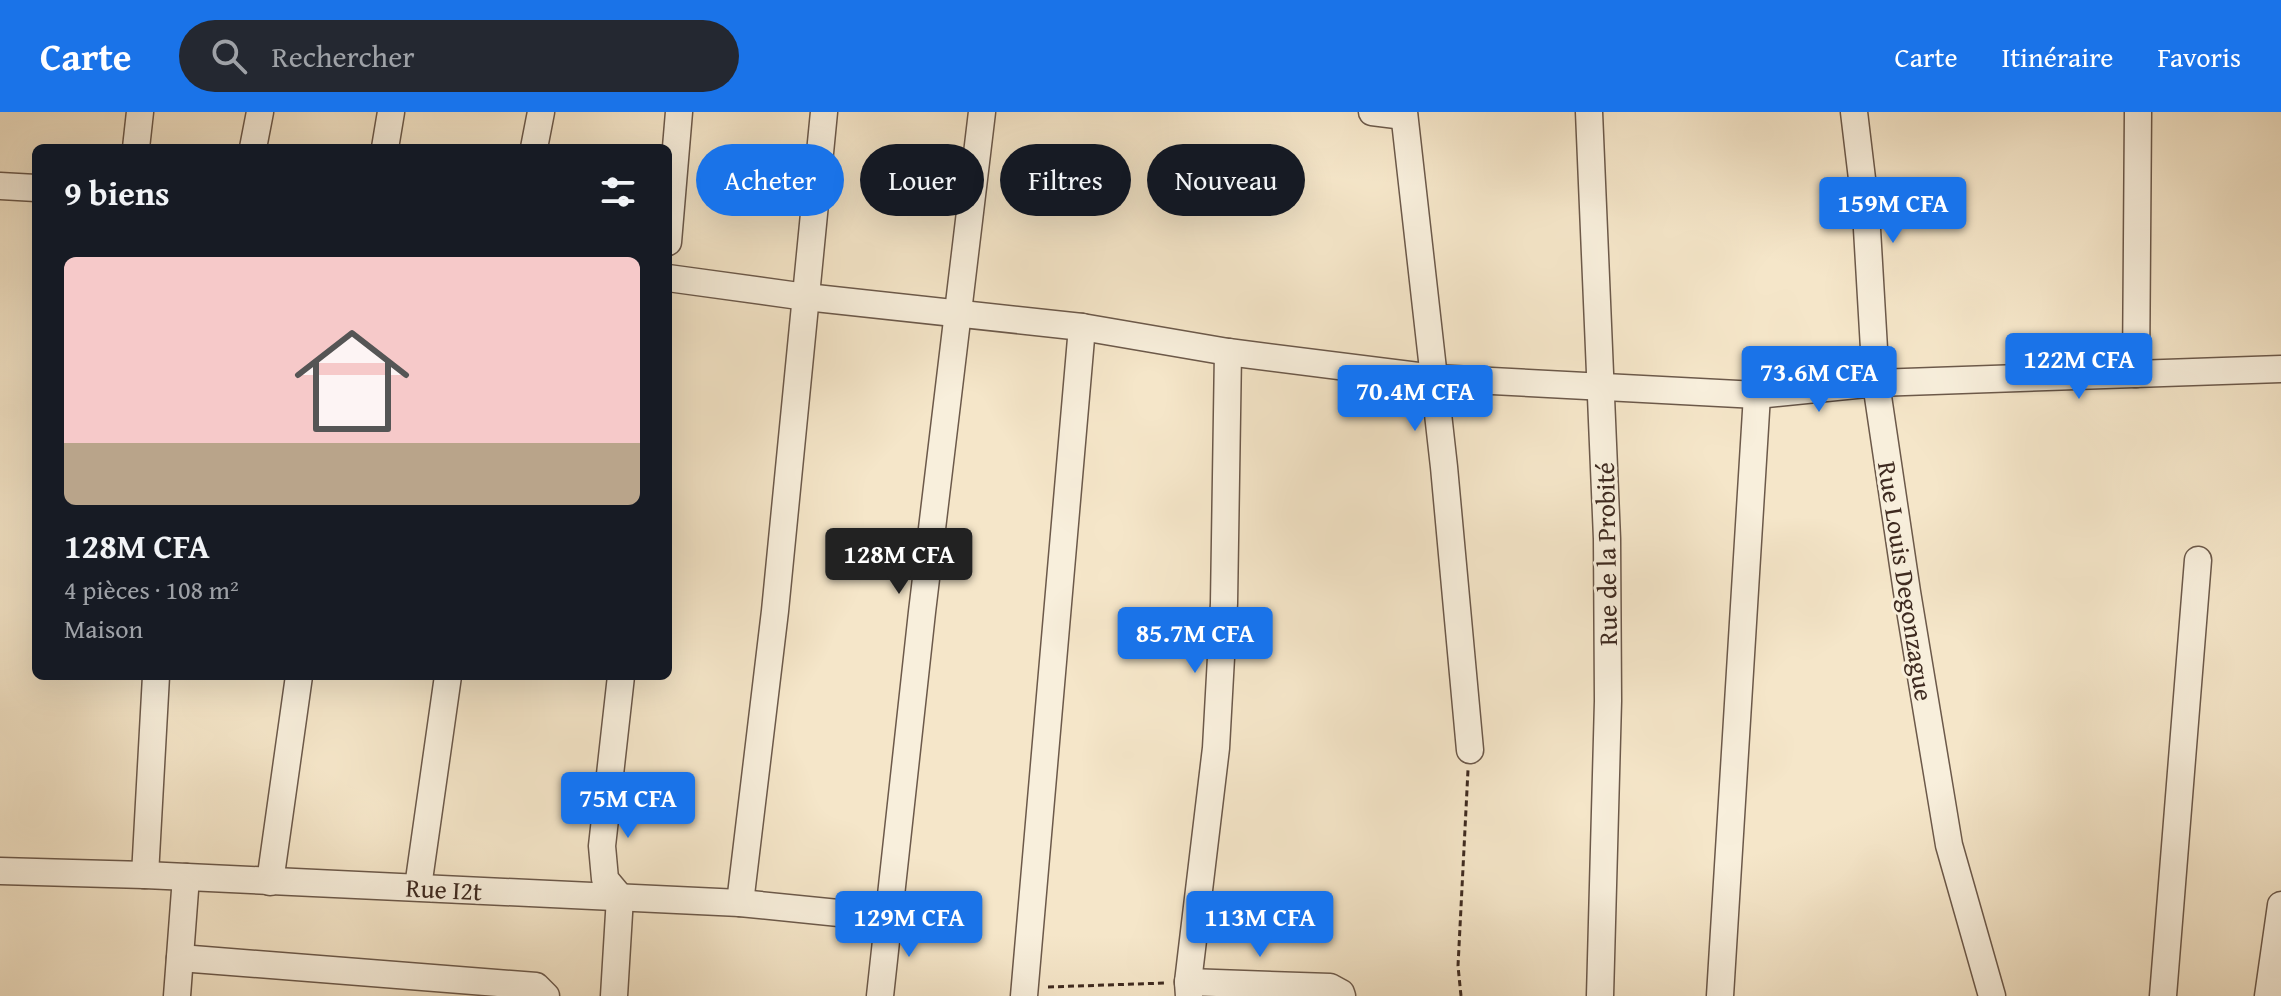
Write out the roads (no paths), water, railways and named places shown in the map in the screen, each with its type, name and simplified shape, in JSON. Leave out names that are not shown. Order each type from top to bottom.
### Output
[{"type":"street","points":[[136,144],[140,112]]},
{"type":"street","points":[[254,144],[260,112]]},
{"type":"street","points":[[386,144],[391,112]]},
{"type":"street","points":[[535,144],[541,112]]},
{"type":"street","points":[[672,195],[679,112]]},
{"type":"street","points":[[740,903],[775,611],[824,112]]},
{"type":"street","points":[[880,996],[982,112]]},
{"type":"street","points":[[1372,112],[1404,114],[1434,378],[1470,750]]},
{"type":"street","name":"Rue de la Probité","points":[[1589,112],[1607,539],[1608,701],[1600,996]]},
{"type":"street","name":"Rue Louis Degonzague","points":[[1854,112],[1866,212],[1876,383],[1941,806],[1992,996]]},
{"type":"street","points":[[2136,374],[2138,112]]},
{"type":"street","points":[[0,186],[32,188]]},
{"type":"street","points":[[672,279],[806,297],[1082,327],[1228,352],[1434,378],[1757,395],[1876,383],[2281,369]]},
{"type":"street","points":[[1024,992],[1082,327]]},
{"type":"street","points":[[1228,352],[1224,603],[1216,748],[1188,989],[1330,987],[1342,996]]},
{"type":"street","points":[[1720,996],[1757,395]]},
{"type":"street","points":[[2163,996],[2198,560]]},
{"type":"street","points":[[145,875],[156,680]]},
{"type":"street","points":[[270,882],[298,680]]},
{"type":"street","points":[[418,887],[447,680]]},
{"type":"street","points":[[614,996],[620,897],[605,879],[602,846],[621,680]]},
{"type":"street","name":"Rue I2t","points":[[0,871],[740,903],[888,918]]},
{"type":"street","points":[[177,996],[186,877]]},
{"type":"street","points":[[2268,996],[2280,919]]},
{"type":"street","points":[[180,958],[536,986],[546,996]]}]
